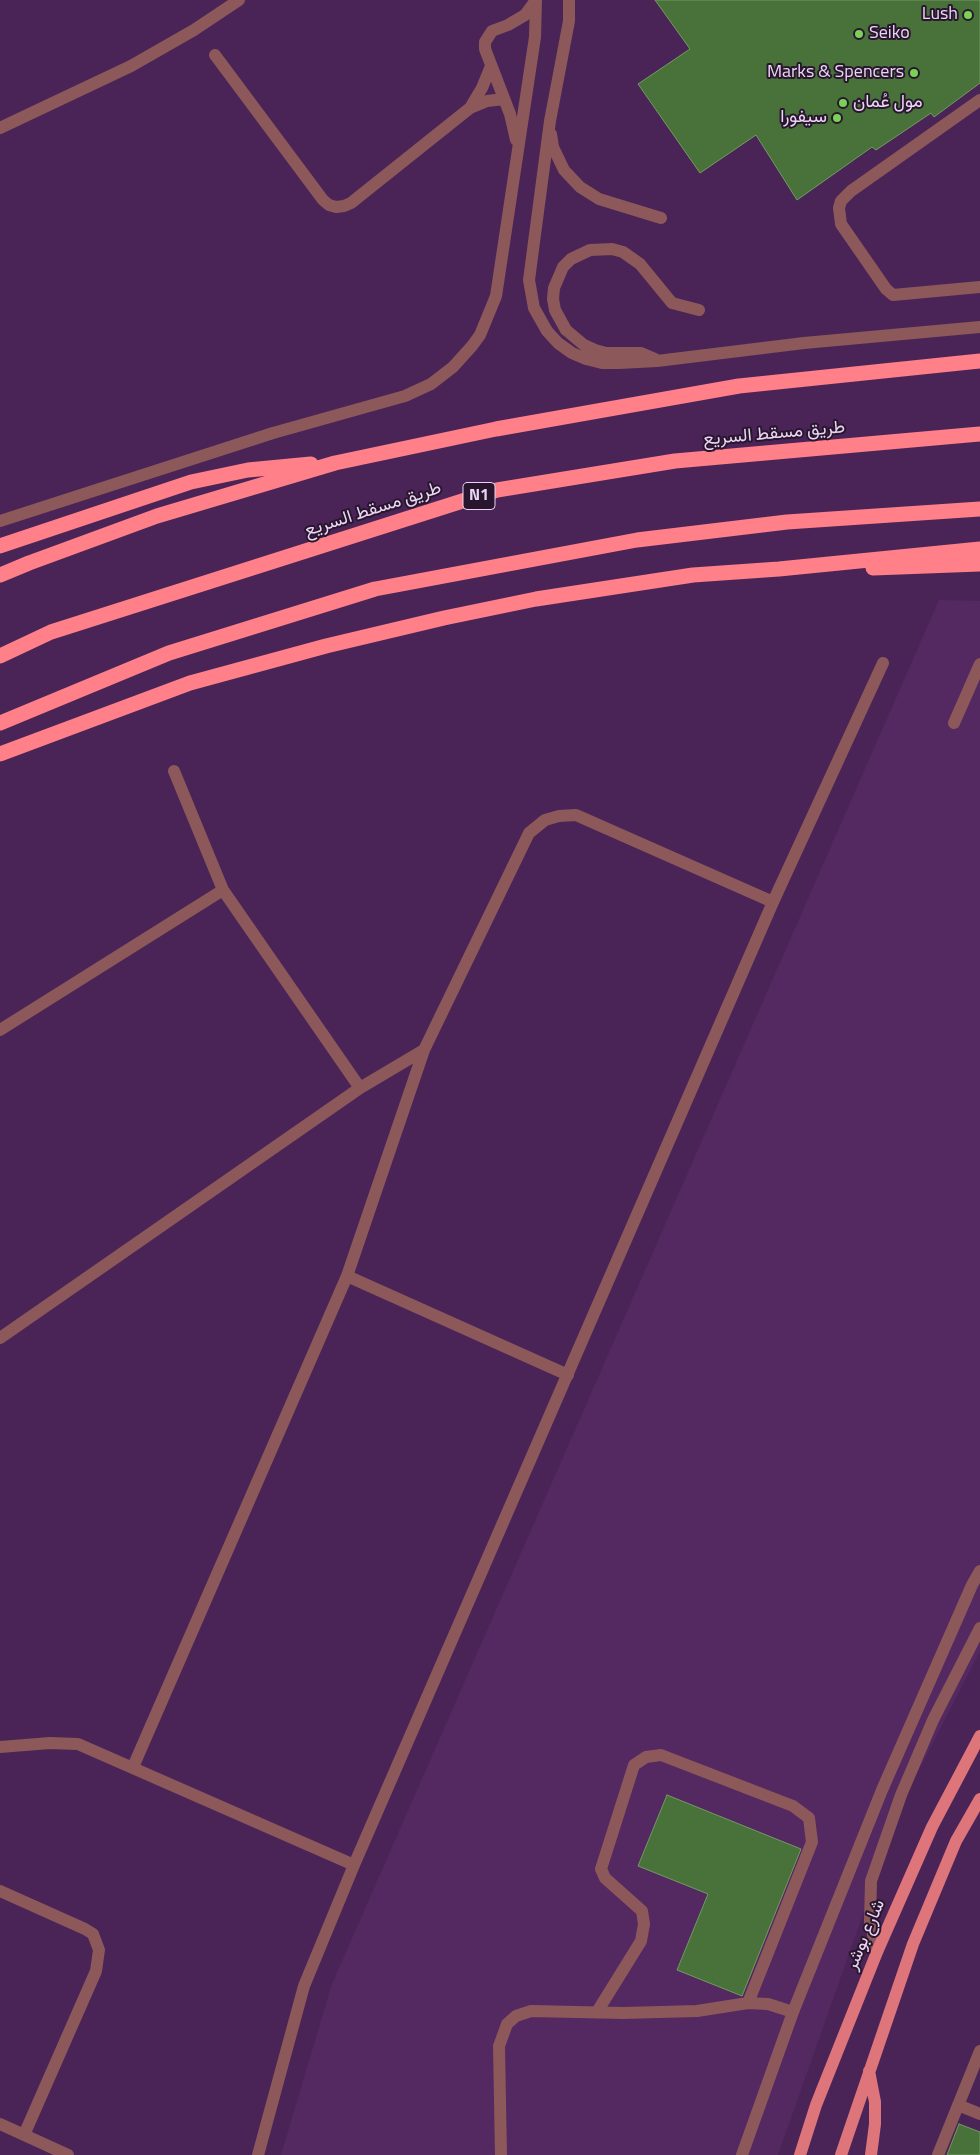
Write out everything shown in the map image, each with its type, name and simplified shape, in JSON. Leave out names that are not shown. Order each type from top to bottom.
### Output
[{"type":"highway","points":[[960,362],[980,355]]},
{"type":"highway","points":[[0,575],[157,516],[335,464],[496,429],[739,386],[980,361]]},
{"type":"highway","name":"طريق مسقط السريع","points":[[0,656],[51,632],[498,490],[675,461],[980,434]]},
{"type":"highway","points":[[0,546],[192,482],[277,467],[335,464]]},
{"type":"highway","points":[[0,723],[169,653],[375,589],[637,540],[787,522],[980,509]]},
{"type":"highway","points":[[0,754],[190,683],[371,636],[499,607],[610,587],[693,575],[779,569],[980,549]]},
{"type":"highway","points":[[779,569],[897,568],[980,564]]},
{"type":"main road","name":"شارع بوشر","points":[[800,2155],[816,2105],[877,1952],[932,1827],[980,1736]]},
{"type":"main road","points":[[841,2155],[869,2068],[913,1944],[956,1841],[980,1798]]},
{"type":"main road","points":[[869,2068],[875,2102],[875,2124],[871,2155]]},
{"type":"street","points":[[225,10],[234,0]]},
{"type":"street","points":[[0,128],[131,66],[171,44],[239,0]]},
{"type":"street","points":[[518,145],[504,99],[485,49],[488,36],[492,31],[524,15],[536,0]]},
{"type":"street","points":[[0,521],[273,433],[405,396],[442,376],[472,346],[492,309],[499,282],[535,37],[536,0]]},
{"type":"street","points":[[569,0],[568,27],[550,121],[529,274],[530,294],[534,308],[539,320],[553,337],[579,356],[602,363],[657,361],[804,343],[980,327]]},
{"type":"street","points":[[215,55],[323,200],[329,205],[336,207],[351,203],[470,108],[486,101],[504,99]]},
{"type":"street","points":[[470,108],[482,88],[491,66]]},
{"type":"street","points":[[980,100],[851,191],[841,201],[839,208],[841,224],[893,296],[980,287]]},
{"type":"street","points":[[550,121],[550,134],[558,158],[564,170],[580,187],[599,199],[661,218]]},
{"type":"street","points":[[657,361],[641,353],[595,350],[584,345],[566,330],[555,310],[554,299],[554,288],[563,267],[580,253],[590,250],[606,249],[622,252],[640,264],[672,303],[699,310]]},
{"type":"street","points":[[258,2155],[304,1986],[354,1865],[773,902],[882,663]]},
{"type":"street","points":[[954,723],[980,664]]},
{"type":"street","points":[[174,771],[223,890],[360,1088]]},
{"type":"street","points":[[133,1767],[347,1276],[424,1050],[529,832],[545,820],[559,816],[576,815],[773,902]]},
{"type":"street","points":[[0,1030],[223,890]]},
{"type":"street","points":[[0,1338],[360,1088],[424,1050]]},
{"type":"street","points":[[347,1276],[568,1374]]},
{"type":"street","points":[[742,2155],[793,2012],[882,1790],[972,1584],[980,1571]]},
{"type":"street","points":[[877,1952],[870,1922],[871,1881],[901,1795],[933,1720],[980,1628]]},
{"type":"street","points":[[0,1747],[50,1743],[78,1744],[354,1865]]},
{"type":"street","points":[[597,2012],[641,1941],[644,1924],[642,1911],[605,1878],[601,1869],[634,1765],[646,1756],[661,1755],[793,1806],[809,1818],[812,1842],[748,2004]]},
{"type":"street","points":[[0,1891],[85,1929],[93,1934],[99,1950],[96,1971],[24,2135]]},
{"type":"street","points":[[501,2155],[499,2046],[507,2024],[516,2016],[531,2011],[697,2011],[748,2004],[768,2004],[793,2012]]},
{"type":"street","points":[[938,2155],[980,2051]]},
{"type":"street","points":[[958,2105],[980,2114]]},
{"type":"street","points":[[0,2124],[68,2155]]},
{"type":"shaded area","points":[[939,600],[980,601],[980,1651],[903,1801],[778,2155],[281,2155],[332,1984]]},
{"type":"building","name":"مول عُمان","points":[[655,0],[980,0],[980,83],[934,117],[931,113],[876,150],[872,147],[797,200],[756,135],[700,173],[638,84],[690,49]]},
{"type":"building","points":[[667,1795],[801,1849],[742,1996],[677,1970],[708,1894],[638,1866]]},
{"type":"building","points":[[959,2124],[980,2132],[980,2155],[947,2155]]},
{"type":"place","name":"Lush","points":[[968,15]]},
{"type":"place","name":"Seiko","points":[[859,34]]},
{"type":"place","name":"Marks & Spencers","points":[[914,73]]},
{"type":"place","name":"مول عُمان","points":[[843,103]]},
{"type":"place","name":"سيفورا","points":[[837,118]]}]
